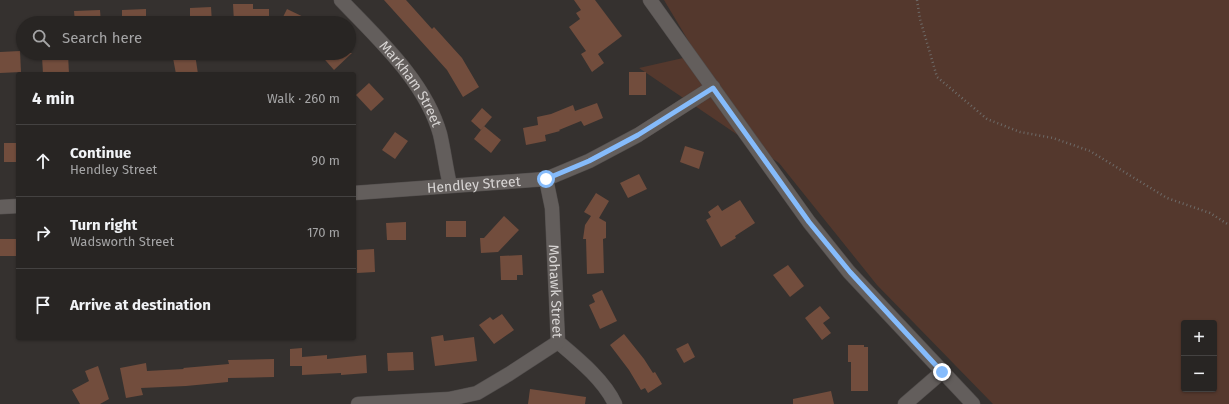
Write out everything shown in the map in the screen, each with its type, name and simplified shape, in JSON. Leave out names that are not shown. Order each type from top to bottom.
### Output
[{"type":"street","name":"Markham Street","points":[[341,0],[399,61],[425,100],[440,134],[450,186]]},
{"type":"street","points":[[650,0],[809,222],[840,261],[973,404]]},
{"type":"street","name":"Hendley Street","points":[[356,192],[546,179],[589,161],[638,135],[713,88]]},
{"type":"street","name":"Mohawk Street","points":[[546,179],[552,208],[558,342],[583,363],[611,395],[615,404]]},
{"type":"street","points":[[0,207],[16,206]]},
{"type":"street","points":[[358,404],[450,399],[477,393],[558,342]]},
{"type":"street","points":[[905,404],[942,372]]},
{"type":"path","points":[[917,0],[920,20],[937,77],[987,119],[1020,132],[1053,138],[1090,151],[1166,198],[1210,213],[1229,225]]},
{"type":"shaded area","points":[[664,0],[1229,0],[1229,404],[993,404],[877,285],[779,163],[639,68],[692,56],[698,57]]},
{"type":"building","points":[[384,0],[406,0],[432,29],[434,27],[462,58],[479,87],[463,97],[447,70]]},
{"type":"building","points":[[574,0],[595,0],[622,36],[598,54],[604,63],[592,72],[581,54],[586,51],[569,27],[580,19],[576,13],[581,10]]},
{"type":"building","points":[[233,4],[253,4],[253,9],[269,9],[269,16],[234,16]]},
{"type":"building","points":[[211,7],[212,16],[190,16],[190,8]]},
{"type":"building","points":[[146,9],[146,16],[122,16],[122,10]]},
{"type":"building","points":[[287,9],[302,16],[284,16]]},
{"type":"building","points":[[100,10],[100,16],[74,16],[74,11]]},
{"type":"building","points":[[16,51],[16,60],[20,60],[21,72],[0,73],[0,52]]},
{"type":"building","points":[[42,60],[68,60],[69,72],[43,72]]},
{"type":"building","points":[[173,60],[196,60],[198,72],[176,72]]},
{"type":"building","points":[[325,60],[345,60],[334,70]]},
{"type":"building","points":[[629,72],[646,72],[646,95],[629,95]]},
{"type":"building","points":[[369,83],[384,99],[371,111],[356,95]]},
{"type":"building","points":[[597,103],[603,118],[584,126],[581,121],[559,130],[560,131],[545,135],[546,141],[526,145],[523,128],[538,125],[537,117],[551,114],[573,105],[575,111]]},
{"type":"building","points":[[482,108],[492,117],[481,130],[471,121]]},
{"type":"building","points":[[484,126],[501,140],[491,153],[474,139]]},
{"type":"building","points":[[395,132],[408,141],[395,159],[382,150]]},
{"type":"building","points":[[4,143],[16,143],[16,162],[4,162]]},
{"type":"building","points":[[685,146],[704,152],[699,169],[680,162]]},
{"type":"building","points":[[639,174],[647,189],[628,198],[620,183]]},
{"type":"building","points":[[596,193],[609,201],[599,218],[606,222],[606,238],[603,239],[604,273],[587,274],[586,239],[583,239],[585,225],[591,216],[584,212]]},
{"type":"building","points":[[740,200],[755,223],[735,236],[736,238],[721,247],[706,220],[711,217],[708,212],[718,205],[722,211]]},
{"type":"building","points":[[504,216],[519,230],[498,252],[481,253],[480,238],[484,238]]},
{"type":"building","points":[[446,221],[466,221],[466,237],[446,237]]},
{"type":"building","points":[[406,222],[406,240],[387,240],[386,223]]},
{"type":"building","points":[[0,239],[16,239],[16,256],[0,256]]},
{"type":"building","points":[[374,249],[375,272],[357,273],[357,250]]},
{"type":"building","points":[[522,255],[523,275],[517,275],[517,280],[501,280],[500,256]]},
{"type":"building","points":[[788,265],[804,286],[790,297],[773,275]]},
{"type":"building","points":[[602,290],[617,321],[600,329],[589,305],[595,302],[592,295]]},
{"type":"building","points":[[820,306],[830,318],[823,323],[831,333],[822,340],[805,318]]},
{"type":"building","points":[[502,314],[514,330],[494,344],[479,325],[490,317],[493,320]]},
{"type":"building","points":[[624,334],[653,373],[655,372],[662,384],[648,393],[645,388],[641,390],[629,370],[610,345]]},
{"type":"building","points":[[443,335],[444,341],[474,337],[477,361],[435,366],[431,337]]},
{"type":"building","points":[[688,343],[695,357],[684,363],[676,349]]},
{"type":"building","points":[[848,345],[864,345],[864,347],[868,347],[868,391],[851,391],[851,362],[848,362]]},
{"type":"building","points":[[302,348],[302,357],[327,355],[327,359],[366,355],[367,373],[302,375],[302,366],[290,366],[290,349]]},
{"type":"building","points":[[413,352],[414,370],[388,371],[387,353]]},
{"type":"building","points":[[274,359],[274,377],[228,378],[228,382],[141,388],[143,395],[126,398],[120,368],[146,363],[147,371],[184,369],[183,368],[229,364],[228,360]]},
{"type":"building","points":[[98,366],[109,399],[100,404],[80,404],[72,390],[89,381],[85,371]]},
{"type":"building","points":[[530,389],[586,397],[585,404],[528,404]]},
{"type":"building","points":[[831,391],[834,404],[793,404],[793,399]]},
{"type":"route","points":[[546,179],[589,161],[638,135],[713,88],[809,222],[850,272],[942,372]]}]
